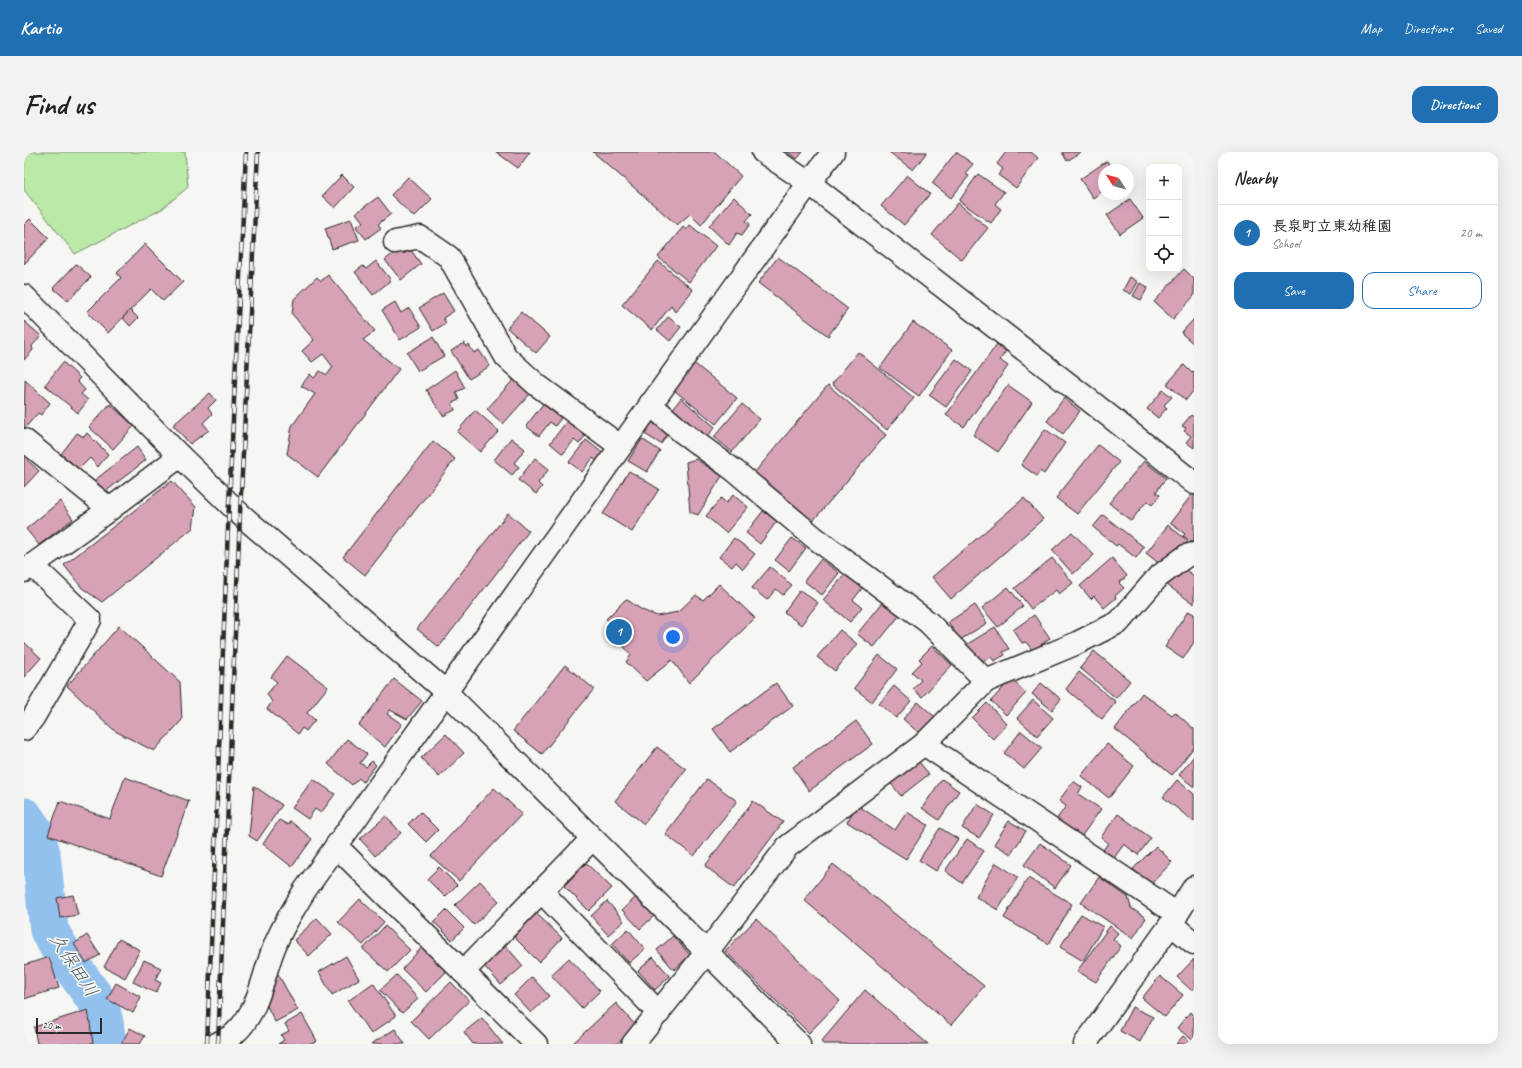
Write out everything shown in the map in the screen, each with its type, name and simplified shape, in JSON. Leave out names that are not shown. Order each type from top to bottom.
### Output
[{"type":"street","points":[[763,152],[809,183],[1194,483]]},
{"type":"street","points":[[217,1044],[236,1032],[245,1021],[262,989],[272,953],[284,925],[305,890],[650,404],[809,183],[833,152]]},
{"type":"street","points":[[395,242],[420,237],[449,257],[506,357],[537,385],[620,446]]},
{"type":"street","points":[[24,296],[180,456],[240,514],[446,692],[706,953],[799,1044]]},
{"type":"street","points":[[650,404],[682,432],[735,471],[815,538],[928,622],[986,681]]},
{"type":"street","points":[[24,440],[110,509]]},
{"type":"street","points":[[24,729],[33,718],[90,620],[28,568],[180,456]]},
{"type":"street","points":[[633,1044],[706,953],[787,846],[924,744],[986,681],[1076,644],[1119,622],[1158,577],[1186,556],[1194,554]]},
{"type":"street","points":[[924,744],[1174,919],[1194,943]]},
{"type":"street","points":[[463,972],[592,839]]},
{"type":"street","points":[[336,846],[536,1044]]},
{"type":"street","points":[[1085,1044],[1174,919],[1194,887]]},
{"type":"street","points":[[541,891],[658,1012]]},
{"type":"green space","points":[[24,152],[185,152],[188,187],[162,209],[75,254],[24,190]]},
{"type":"building","points":[[496,152],[530,152],[518,168]]},
{"type":"building","points":[[593,152],[715,152],[741,176],[701,225],[690,214],[677,225]]},
{"type":"building","points":[[787,152],[803,152],[797,159]]},
{"type":"building","points":[[889,152],[927,152],[913,170]]},
{"type":"building","points":[[956,152],[973,164],[965,173],[969,176],[951,198],[932,183]]},
{"type":"building","points":[[1006,152],[1031,152],[1038,158],[1016,188],[998,175],[1003,169],[997,164]]},
{"type":"building","points":[[1062,152],[1081,152],[1067,161]]},
{"type":"building","points":[[1098,167],[1098,194],[1093,198],[1080,179]]},
{"type":"building","points":[[978,174],[1004,192],[995,204],[1001,209],[991,223],[959,201]]},
{"type":"building","points":[[342,175],[354,187],[335,208],[322,196]]},
{"type":"building","points":[[907,175],[930,194],[904,225],[881,206]]},
{"type":"building","points":[[408,177],[432,199],[414,217],[391,195]]},
{"type":"building","points":[[378,197],[391,214],[378,224],[381,228],[366,239],[356,227],[363,222],[356,213]]},
{"type":"building","points":[[734,197],[752,214],[746,221],[750,224],[742,235],[737,233],[729,245],[709,226]]},
{"type":"building","points":[[1131,200],[1143,218],[1120,234],[1107,215]]},
{"type":"building","points":[[958,203],[988,228],[962,260],[932,235]]},
{"type":"building","points":[[30,219],[49,238],[24,264],[24,225]]},
{"type":"building","points":[[351,219],[359,240],[332,249],[325,228]]},
{"type":"building","points":[[690,225],[716,246],[689,282],[658,257],[683,227],[686,230]]},
{"type":"building","points":[[145,244],[183,282],[163,301],[151,289],[108,333],[87,312],[121,278],[117,273]]},
{"type":"building","points":[[400,248],[404,254],[410,249],[421,264],[401,280],[385,260]]},
{"type":"building","points":[[778,257],[848,309],[828,336],[758,283]]},
{"type":"building","points":[[376,261],[391,280],[373,295],[355,272],[363,266],[366,269]]},
{"type":"building","points":[[658,261],[693,290],[675,312],[671,306],[652,330],[622,305]]},
{"type":"building","points":[[76,264],[91,277],[68,301],[53,288]]},
{"type":"building","points":[[1184,269],[1194,279],[1194,296],[1173,319],[1154,302]]},
{"type":"building","points":[[328,275],[375,331],[363,340],[399,369],[318,477],[287,454],[292,426],[315,394],[301,386],[310,374],[314,378],[320,371],[327,375],[333,367],[323,354],[312,362],[302,351],[314,340],[292,314],[294,299],[317,277],[321,281]]},
{"type":"building","points":[[1130,277],[1138,282],[1131,294],[1123,290]]},
{"type":"building","points":[[1140,283],[1148,287],[1141,300],[1133,296]]},
{"type":"building","points":[[443,293],[454,311],[443,318],[446,323],[433,331],[419,308]]},
{"type":"building","points":[[395,302],[401,313],[409,308],[421,327],[400,340],[382,310]]},
{"type":"building","points":[[130,310],[138,318],[130,326],[123,318]]},
{"type":"building","points":[[521,312],[550,337],[536,353],[507,328]]},
{"type":"building","points":[[668,317],[681,327],[670,341],[657,330]]},
{"type":"building","points":[[1194,319],[1194,344],[1181,333]]},
{"type":"building","points":[[24,321],[41,336],[32,346],[33,350],[24,360]]},
{"type":"building","points":[[913,322],[952,350],[919,396],[880,368]]},
{"type":"building","points":[[433,337],[444,356],[418,371],[407,353]]},
{"type":"building","points":[[464,343],[466,347],[469,345],[474,353],[479,350],[490,366],[469,379],[451,351]]},
{"type":"building","points":[[997,344],[1006,351],[1000,360],[1008,366],[964,427],[946,415]]},
{"type":"building","points":[[858,352],[914,398],[887,430],[832,384]]},
{"type":"building","points":[[956,359],[972,371],[946,407],[929,395]]},
{"type":"building","points":[[690,360],[737,398],[716,424],[669,386]]},
{"type":"building","points":[[63,362],[80,378],[77,381],[85,390],[81,394],[88,400],[78,413],[45,385]]},
{"type":"building","points":[[1184,365],[1192,373],[1194,371],[1194,390],[1186,400],[1167,384]]},
{"type":"building","points":[[455,370],[465,388],[456,392],[459,400],[452,403],[455,410],[443,416],[426,390]]},
{"type":"building","points":[[514,379],[530,394],[503,424],[487,409]]},
{"type":"building","points":[[25,380],[50,403],[41,415],[38,413],[24,429]]},
{"type":"building","points":[[828,385],[886,435],[812,522],[754,473]]},
{"type":"building","points":[[1008,385],[1032,402],[998,452],[973,435]]},
{"type":"building","points":[[1163,390],[1172,397],[1164,405],[1167,408],[1158,418],[1147,409]]},
{"type":"building","points":[[210,393],[216,400],[208,408],[212,414],[203,423],[209,430],[190,444],[173,425]]},
{"type":"building","points":[[681,398],[715,427],[703,441],[669,414]]},
{"type":"building","points":[[1064,398],[1080,411],[1063,434],[1047,421]]},
{"type":"building","points":[[110,404],[134,426],[113,449],[89,427]]},
{"type":"building","points":[[543,404],[561,418],[555,426],[550,422],[539,436],[526,426]]},
{"type":"building","points":[[742,404],[760,419],[732,452],[714,437]]},
{"type":"building","points":[[475,410],[499,431],[480,452],[457,432]]},
{"type":"building","points":[[1191,415],[1194,417],[1194,448],[1186,442],[1191,436],[1184,431],[1186,428],[1182,426]]},
{"type":"building","points":[[651,419],[670,431],[661,444],[643,433]]},
{"type":"building","points":[[567,421],[585,436],[579,444],[574,440],[563,454],[550,443]]},
{"type":"building","points":[[1045,429],[1065,443],[1044,474],[1040,471],[1037,476],[1021,465]]},
{"type":"building","points":[[77,433],[84,437],[87,433],[108,454],[98,467],[90,458],[79,469],[61,454]]},
{"type":"building","points":[[511,438],[525,449],[514,463],[519,467],[512,475],[494,460]]},
{"type":"building","points":[[642,439],[660,451],[647,472],[628,461]]},
{"type":"building","points":[[586,440],[604,454],[598,462],[593,458],[582,472],[569,462]]},
{"type":"building","points":[[433,441],[455,459],[365,575],[343,557]]},
{"type":"building","points":[[1098,445],[1119,462],[1077,514],[1056,498]]},
{"type":"building","points":[[137,447],[146,460],[105,492],[95,480]]},
{"type":"building","points":[[24,457],[39,471],[24,487]]},
{"type":"building","points":[[535,458],[549,469],[538,483],[542,487],[536,494],[518,480]]},
{"type":"building","points":[[696,459],[722,476],[698,515],[690,512],[686,462]]},
{"type":"building","points":[[1144,461],[1166,478],[1156,492],[1160,495],[1152,505],[1147,501],[1131,521],[1109,503]]},
{"type":"building","points":[[629,471],[659,489],[632,532],[603,514]]},
{"type":"building","points":[[172,481],[196,507],[193,528],[102,602],[82,588],[64,565]]},
{"type":"building","points":[[1193,493],[1193,543],[1183,536],[1185,534],[1170,523]]},
{"type":"building","points":[[733,495],[748,507],[726,533],[706,516],[721,498],[726,503]]},
{"type":"building","points":[[1024,498],[1043,519],[951,599],[932,577]]},
{"type":"building","points":[[60,501],[73,519],[39,545],[26,529]]},
{"type":"building","points":[[763,511],[777,521],[760,544],[746,533]]},
{"type":"building","points":[[508,513],[529,531],[439,647],[417,629]]},
{"type":"building","points":[[1103,515],[1144,547],[1136,558],[1118,544],[1116,546],[1093,527]]},
{"type":"building","points":[[1168,525],[1188,541],[1176,557],[1161,565],[1146,553]]},
{"type":"building","points":[[1072,532],[1094,555],[1073,574],[1052,550]]},
{"type":"building","points":[[734,538],[755,554],[743,569],[736,562],[732,567],[719,557]]},
{"type":"building","points":[[792,538],[806,548],[789,571],[775,560]]},
{"type":"building","points":[[1052,558],[1073,583],[1059,594],[1056,590],[1031,609],[1015,588]]},
{"type":"building","points":[[1112,558],[1127,576],[1119,583],[1124,588],[1115,596],[1116,598],[1104,608],[1094,596],[1091,599],[1080,586]]},
{"type":"building","points":[[821,559],[839,573],[822,595],[804,581]]},
{"type":"building","points":[[770,567],[792,585],[783,595],[776,589],[767,600],[752,588]]},
{"type":"building","points":[[1183,568],[1194,576],[1194,604],[1167,585],[1175,573]]},
{"type":"building","points":[[847,572],[864,586],[853,600],[862,607],[850,622],[823,600]]},
{"type":"building","points":[[719,584],[755,618],[689,683],[672,660],[646,681],[626,662],[631,655],[615,636],[620,627],[606,619],[626,599],[642,610],[657,616],[678,612],[696,595],[703,600]]},
{"type":"building","points":[[1008,587],[1023,606],[998,627],[982,608]]},
{"type":"building","points":[[800,590],[818,603],[801,625],[784,612]]},
{"type":"building","points":[[884,601],[900,615],[874,647],[857,634]]},
{"type":"building","points":[[975,605],[987,623],[960,640],[948,622]]},
{"type":"building","points":[[1188,611],[1194,614],[1194,642],[1183,659],[1165,647]]},
{"type":"building","points":[[1034,615],[1050,638],[1033,651],[1026,642],[1022,643],[1013,630]]},
{"type":"building","points":[[119,626],[180,682],[182,720],[154,751],[115,731],[67,686]]},
{"type":"building","points":[[995,627],[1009,649],[1003,652],[1005,655],[994,661],[991,657],[983,661],[982,659],[977,663],[966,645]]},
{"type":"building","points":[[840,630],[857,644],[835,671],[817,657]]},
{"type":"building","points":[[24,642],[41,658],[24,677]]},
{"type":"building","points":[[932,646],[952,665],[922,697],[913,689],[921,680],[912,672],[922,662],[919,659]]},
{"type":"building","points":[[1094,651],[1130,681],[1116,698],[1080,668]]},
{"type":"building","points":[[879,655],[897,669],[872,702],[854,688]]},
{"type":"building","points":[[287,656],[328,687],[307,713],[315,720],[306,731],[302,728],[298,734],[267,709],[272,702],[267,694],[277,682],[271,677]]},
{"type":"building","points":[[565,665],[594,689],[542,754],[513,731]]},
{"type":"building","points":[[1079,672],[1116,702],[1102,719],[1066,689]]},
{"type":"building","points":[[394,679],[422,701],[407,719],[390,710],[387,714],[402,724],[385,747],[359,725]]},
{"type":"building","points":[[1011,679],[1026,693],[1006,715],[991,701]]},
{"type":"building","points":[[776,683],[793,706],[730,752],[713,729]]},
{"type":"building","points":[[1041,683],[1061,699],[1052,710],[1032,694]]},
{"type":"building","points":[[894,686],[911,701],[896,718],[879,704]]},
{"type":"building","points":[[1142,693],[1172,715],[1175,712],[1194,729],[1194,747],[1172,775],[1115,729]]},
{"type":"building","points":[[1033,700],[1053,718],[1037,736],[1017,718]]},
{"type":"building","points":[[918,702],[935,717],[920,734],[903,719]]},
{"type":"building","points":[[987,703],[1007,724],[993,739],[972,718]]},
{"type":"building","points":[[856,721],[873,744],[809,791],[793,767]]},
{"type":"building","points":[[1021,731],[1042,748],[1024,769],[1004,753]]},
{"type":"building","points":[[446,734],[464,753],[439,777],[421,758]]},
{"type":"building","points":[[347,739],[367,754],[360,763],[366,767],[372,761],[376,765],[363,782],[359,778],[352,785],[328,764]]},
{"type":"building","points":[[1107,744],[1134,766],[1109,798],[1081,776]]},
{"type":"building","points":[[657,747],[686,769],[644,824],[615,801]]},
{"type":"building","points":[[1194,756],[1194,787],[1179,775]]},
{"type":"building","points":[[915,757],[929,774],[901,796],[888,780]]},
{"type":"building","points":[[125,777],[189,801],[161,876],[48,835],[60,801],[110,819]]},
{"type":"building","points":[[313,779],[335,794],[321,813],[315,809],[308,819],[292,808]]},
{"type":"building","points":[[707,779],[737,801],[694,856],[665,834]]},
{"type":"building","points":[[942,779],[959,791],[939,820],[922,808]]},
{"type":"building","points":[[1177,780],[1194,794],[1194,822],[1163,797]]},
{"type":"building","points":[[1073,781],[1082,787],[1078,794],[1101,809],[1081,837],[1056,820],[1066,806],[1059,801]]},
{"type":"building","points":[[254,786],[282,805],[257,841],[249,836]]},
{"type":"building","points":[[494,788],[522,814],[459,881],[431,856]]},
{"type":"building","points":[[753,801],[783,822],[734,888],[705,866]]},
{"type":"building","points":[[977,804],[994,815],[979,838],[962,828]]},
{"type":"building","points":[[857,805],[895,830],[907,812],[928,825],[906,859],[847,822]]},
{"type":"building","points":[[420,812],[438,830],[426,842],[408,824]]},
{"type":"building","points":[[1118,814],[1151,838],[1138,855],[1124,844],[1114,858],[1103,850],[1108,843],[1101,837]]},
{"type":"building","points":[[386,816],[401,833],[375,856],[360,839]]},
{"type":"building","points":[[279,820],[288,825],[290,821],[312,839],[292,867],[263,844]]},
{"type":"building","points":[[1009,821],[1026,831],[1011,854],[994,844]]},
{"type":"building","points":[[940,828],[958,839],[936,871],[919,860]]},
{"type":"building","points":[[967,839],[984,851],[962,883],[945,871]]},
{"type":"building","points":[[1040,843],[1071,865],[1055,888],[1024,865]]},
{"type":"building","points":[[1156,846],[1172,862],[1150,885],[1133,869]]},
{"type":"building","points":[[586,863],[612,888],[589,911],[564,886]]},
{"type":"building","points":[[996,863],[1018,877],[998,910],[976,897]]},
{"type":"building","points":[[833,864],[984,986],[951,1025],[804,900]]},
{"type":"building","points":[[439,867],[457,885],[445,897],[427,879]]},
{"type":"building","points":[[1099,877],[1128,897],[1131,908],[1146,918],[1133,938],[1081,903]]},
{"type":"building","points":[[1028,878],[1072,904],[1049,944],[1004,918]]},
{"type":"building","points":[[480,881],[499,901],[474,925],[455,905]]},
{"type":"building","points":[[73,895],[78,915],[60,918],[57,898]]},
{"type":"building","points":[[638,895],[655,915],[640,929],[622,910]]},
{"type":"building","points":[[360,899],[384,922],[363,945],[338,922]]},
{"type":"building","points":[[607,901],[624,921],[608,935],[591,916]]},
{"type":"building","points":[[446,910],[464,928],[452,940],[434,922]]},
{"type":"building","points":[[536,913],[562,938],[539,962],[514,937]]},
{"type":"building","points":[[1081,914],[1103,927],[1083,961],[1060,947]]},
{"type":"building","points":[[317,918],[332,934],[309,956],[294,940]]},
{"type":"building","points":[[756,919],[840,1001],[809,1033],[725,951]]},
{"type":"building","points":[[385,926],[410,950],[388,972],[363,949]]},
{"type":"building","points":[[1110,926],[1118,933],[1113,939],[1121,946],[1096,982],[1077,971]]},
{"type":"building","points":[[628,929],[645,949],[629,963],[612,944]]},
{"type":"building","points":[[87,935],[100,955],[86,963],[74,944]]},
{"type":"building","points":[[673,936],[690,955],[674,970],[657,950]]},
{"type":"building","points":[[119,939],[140,950],[125,978],[104,967]]},
{"type":"building","points":[[423,946],[448,970],[426,992],[402,969]]},
{"type":"building","points":[[506,946],[523,966],[501,985],[484,966]]},
{"type":"building","points":[[346,956],[359,979],[332,995],[319,972]]},
{"type":"building","points":[[49,957],[59,988],[24,999],[24,965]]},
{"type":"building","points":[[653,957],[670,976],[655,990],[638,971]]},
{"type":"building","points":[[569,958],[600,991],[582,1008],[551,975]]},
{"type":"building","points":[[1194,959],[1194,988],[1192,991],[1177,977]]},
{"type":"building","points":[[144,960],[161,968],[155,980],[161,983],[156,993],[133,982]]},
{"type":"building","points":[[278,974],[298,1010],[275,1022],[263,998],[272,978]]},
{"type":"building","points":[[397,975],[418,999],[402,1013],[380,990]]},
{"type":"building","points":[[1160,976],[1183,995],[1165,1017],[1142,998]]},
{"type":"building","points":[[532,977],[549,996],[531,1013],[514,995]]},
{"type":"building","points":[[451,982],[469,1001],[429,1039],[411,1021]]},
{"type":"building","points":[[116,983],[141,997],[133,1013],[107,999]]},
{"type":"building","points":[[373,983],[396,1016],[371,1034],[348,1001]]},
{"type":"building","points":[[865,990],[928,1044],[823,1044],[821,1042]]},
{"type":"building","points":[[616,1003],[636,1026],[617,1044],[572,1044]]},
{"type":"building","points":[[1132,1007],[1153,1017],[1140,1042],[1120,1031]]},
{"type":"building","points":[[88,1010],[93,1044],[37,1044],[34,1027]]},
{"type":"building","points":[[1190,1012],[1194,1016],[1194,1041],[1177,1028]]},
{"type":"building","points":[[302,1014],[317,1041],[312,1044],[278,1044],[284,1040],[281,1035],[289,1031],[285,1024]]},
{"type":"building","points":[[482,1018],[503,1044],[473,1044],[464,1032]]},
{"type":"building","points":[[130,1028],[145,1036],[140,1044],[121,1044]]},
{"type":"building","points":[[395,1029],[405,1044],[371,1044]]},
{"type":"building","points":[[1183,1036],[1192,1044],[1176,1044]]},
{"type":"waterway","name":"久保田川","points":[[24,817],[35,833],[41,853],[49,930],[63,954],[99,1004],[104,1022],[107,1044]]},
{"type":"railway","points":[[207,1044],[229,503],[246,152]]},
{"type":"railway","points":[[218,1044],[240,514],[258,152]]},
{"type":"place","name":"長泉町立東幼稚園","points":[[619,632]]}]
